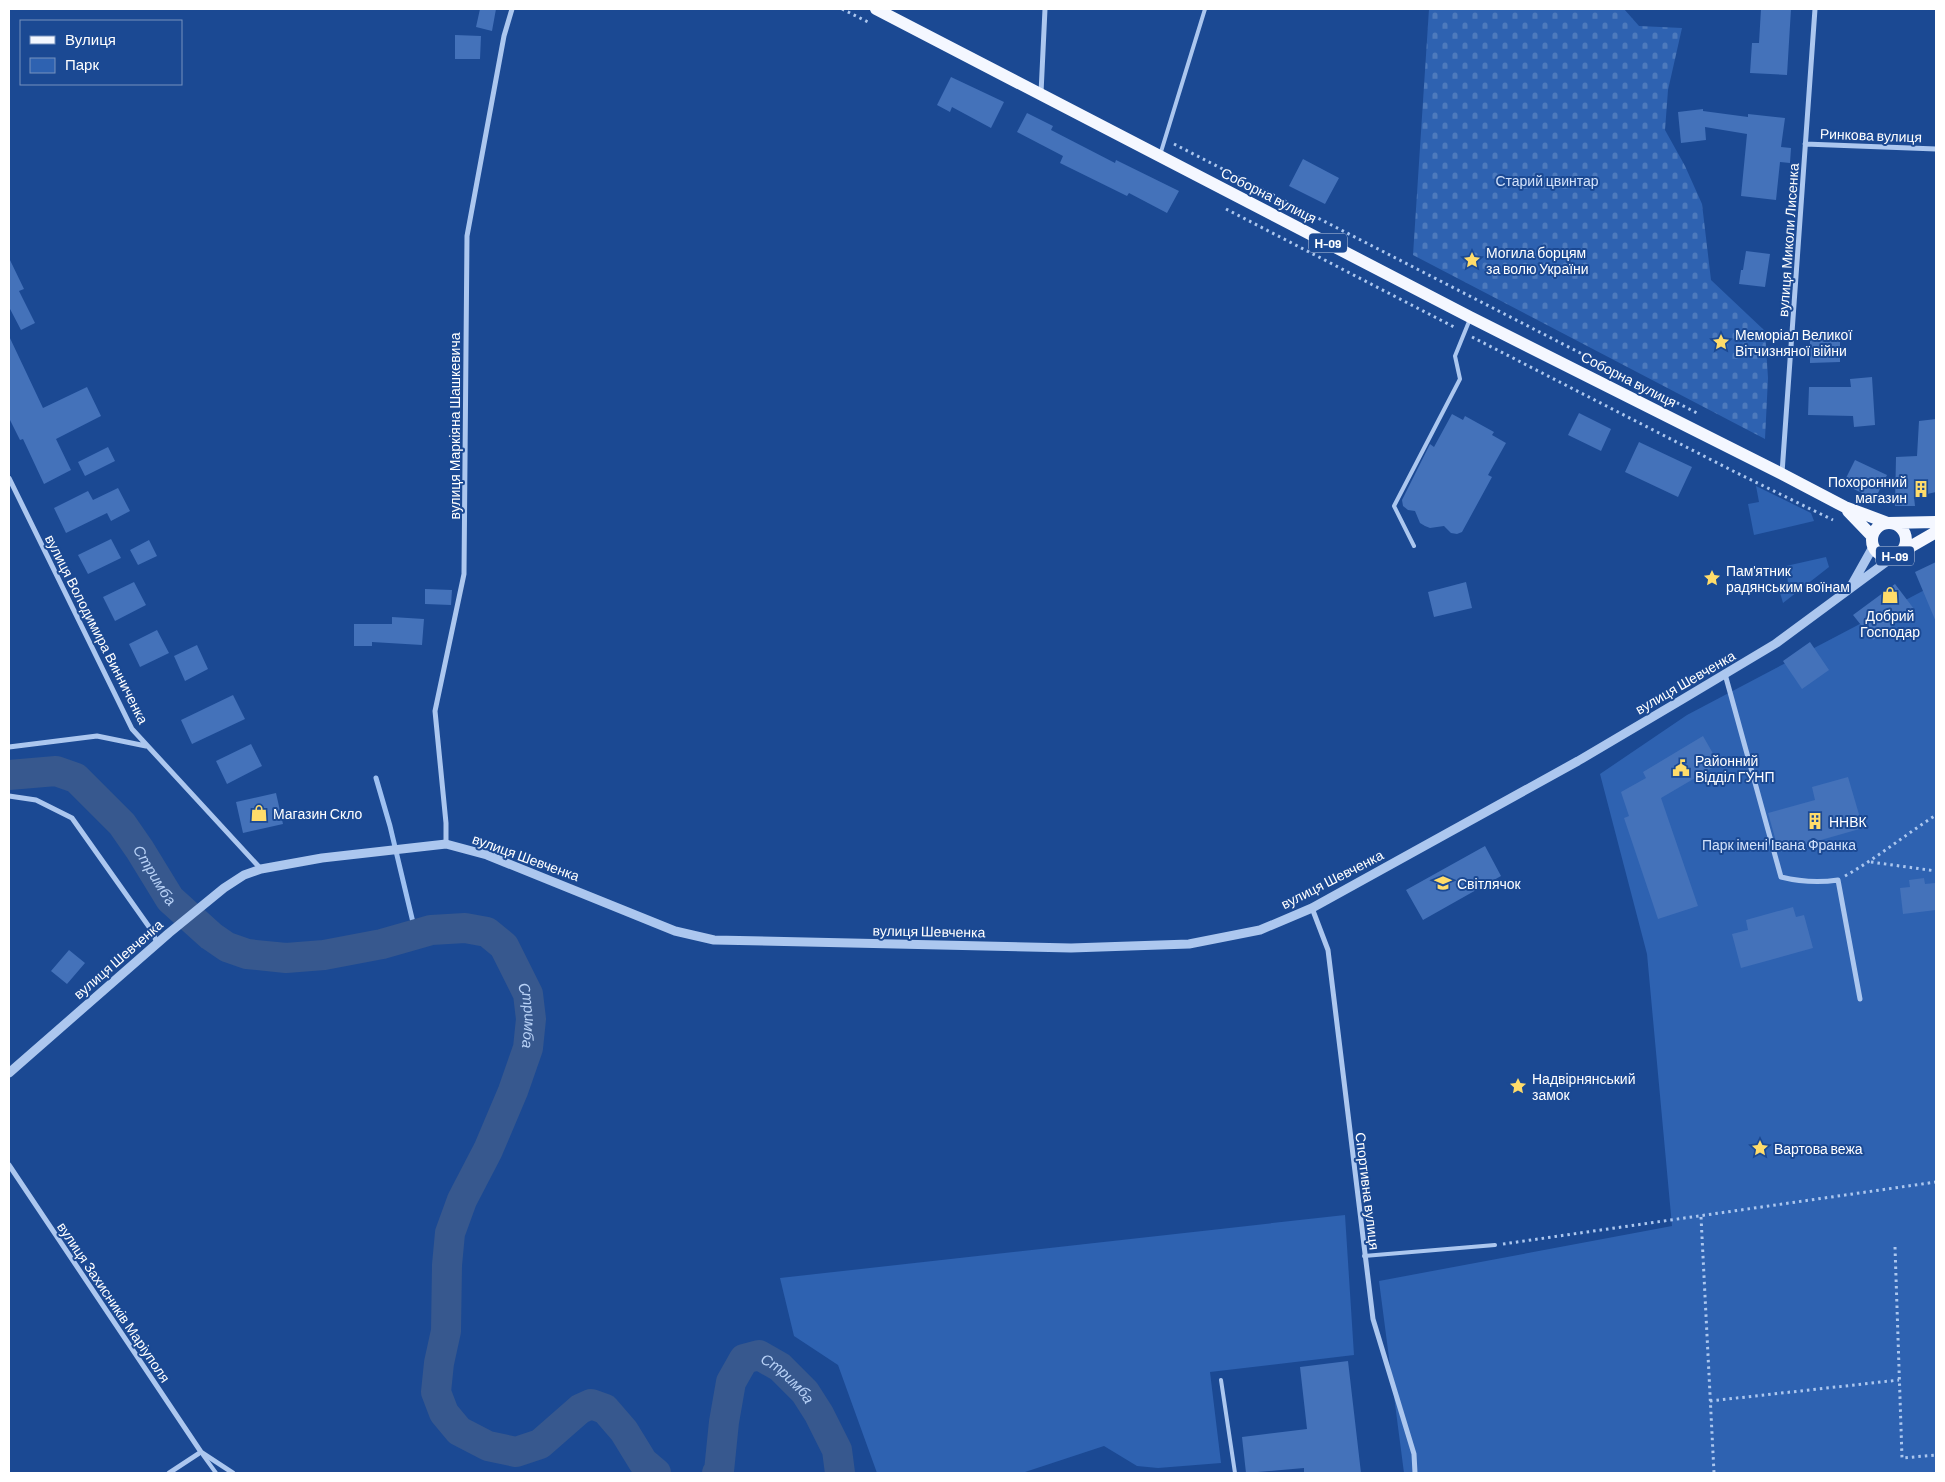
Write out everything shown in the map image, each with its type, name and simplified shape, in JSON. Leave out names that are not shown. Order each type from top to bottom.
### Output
[{"type":"main road","name":"Соборна вулиця","points":[[876,9],[1470,317],[1782,474]]},
{"type":"main road","name":"Н-09","points":[[1782,474],[1845,507],[1899,526],[1906,535],[1905,546],[1898,554]]},
{"type":"main road","name":"Н-09","points":[[1845,507],[1872,542],[1879,555],[1883,557],[1898,554],[1936,532]]},
{"type":"main road","name":"Н-09","points":[[1872,542],[1878,527],[1888,523],[1936,522]]},
{"type":"street","name":"вулиця Маркіяна Шашкевича","points":[[446,844],[446,823],[435,711],[464,574],[467,236],[504,36],[512,9]]},
{"type":"street","points":[[1041,93],[1045,9]]},
{"type":"street","name":"вулиця Миколи Лисенка","points":[[1782,474],[1815,9]]},
{"type":"street","name":"Ринкова вулиця","points":[[1805,144],[1936,149]]},
{"type":"street","name":"вулиця Володимира Винниченка","points":[[9,478],[132,729],[261,869]]},
{"type":"street","name":"вулиця Шевченка","points":[[1848,590],[1872,542]]},
{"type":"street","name":"вулиця Шевченка","points":[[9,1073],[157,943],[224,888],[244,876],[261,869],[322,858],[378,851],[446,844],[487,855],[675,931],[714,940],[1071,948],[1189,944],[1260,930],[1312,908],[1578,760],[1725,674],[1775,644],[1898,554]]},
{"type":"street","points":[[1725,674],[1781,877],[1820,883],[1838,880],[1860,999]]},
{"type":"street","points":[[9,747],[97,736],[146,746]]},
{"type":"street","points":[[9,796],[36,800],[72,818],[147,923],[157,943]]},
{"type":"street","name":"Спортивна вулиця","points":[[1312,908],[1328,950],[1373,1318],[1414,1454],[1415,1473]]},
{"type":"street","name":"вулиця Захисників Маріуполя","points":[[9,1165],[201,1452],[233,1473]]},
{"type":"street","points":[[169,1473],[201,1452]]},
{"type":"lane","points":[[1160,155],[1204,9]]},
{"type":"lane","points":[[1414,546],[1394,506],[1460,379],[1455,356],[1470,317]]},
{"type":"lane","points":[[1364,1256],[1495,1246]]},
{"type":"lane","points":[[1221,1380],[1235,1473]]},
{"type":"lane","points":[[201,1452],[216,1473]]},
{"type":"path","points":[[1164,140],[1705,417]]},
{"type":"path","points":[[1838,880],[1870,862],[1936,815]]},
{"type":"path","points":[[1870,862],[1936,871]]},
{"type":"path","points":[[1495,1246],[1936,1182]]},
{"type":"path","points":[[1701,1216],[1714,1473]]},
{"type":"path","points":[[1895,1246],[1902,1458],[1936,1455]]},
{"type":"path","points":[[1710,1401],[1899,1380]]},
{"type":"green space","name":"Старий цвинтар","points":[[1429,9],[1624,9],[1639,26],[1682,28],[1668,90],[1665,130],[1685,166],[1702,204],[1711,280],[1765,331],[1768,378],[1765,439],[1413,255]]},
{"type":"green space","points":[[1756,486],[1811,513],[1814,521],[1754,535],[1748,504],[1759,502]]},
{"type":"green space","points":[[1826,557],[1829,567],[1783,603],[1779,589],[1788,583],[1786,566]]},
{"type":"green space","name":"Парк імені Івана Франка","points":[[1936,584],[1936,1473],[1404,1473],[1379,1281],[1672,1226],[1647,954],[1600,774],[1687,715]]},
{"type":"green space","points":[[1345,1215],[1354,1355],[1210,1372],[1221,1463],[1158,1468],[1137,1466],[1104,1446],[1022,1473],[877,1473],[838,1365],[794,1336],[780,1278]]},
{"type":"building","points":[[480,9],[496,9],[492,31],[476,27]]},
{"type":"building","points":[[1761,9],[1791,9],[1787,75],[1750,73],[1752,43],[1759,43]]},
{"type":"building","points":[[455,35],[481,36],[480,59],[455,59]]},
{"type":"building","points":[[951,77],[1004,102],[991,128],[952,107],[950,112],[937,105]]},
{"type":"building","points":[[1703,109],[1703,111],[1748,117],[1748,114],[1785,118],[1781,147],[1791,148],[1790,163],[1780,162],[1776,200],[1741,196],[1747,134],[1705,127],[1706,140],[1681,143],[1678,112]]},
{"type":"building","points":[[1027,113],[1053,126],[1051,130],[1115,163],[1116,160],[1179,191],[1167,213],[1129,193],[1127,196],[1060,163],[1063,156],[1017,132]]},
{"type":"building","points":[[1303,159],[1339,178],[1325,204],[1289,186]]},
{"type":"building","points":[[1746,251],[1770,254],[1765,287],[1739,284]]},
{"type":"building","points":[[9,258],[24,289],[19,291],[35,323],[21,330],[9,307]]},
{"type":"building","points":[[1810,335],[1840,335],[1840,362],[1810,363]]},
{"type":"building","points":[[9,336],[43,408],[87,387],[101,416],[56,439],[71,470],[44,484],[23,439],[20,440],[9,418]]},
{"type":"building","points":[[1872,377],[1875,425],[1854,427],[1853,416],[1808,415],[1809,387],[1851,387],[1850,379]]},
{"type":"building","points":[[1579,413],[1611,429],[1601,451],[1568,435]]},
{"type":"building","points":[[1452,414],[1463,420],[1465,416],[1494,432],[1492,435],[1506,443],[1488,475],[1492,477],[1462,532],[1457,534],[1451,533],[1444,526],[1430,528],[1420,523],[1415,511],[1408,510],[1403,506],[1402,500],[1430,444],[1434,447]]},
{"type":"building","points":[[1936,419],[1936,492],[1914,497],[1915,506],[1895,506],[1896,457],[1917,456],[1919,421]]},
{"type":"building","points":[[1639,442],[1692,467],[1678,497],[1625,472]]},
{"type":"building","points":[[108,447],[115,461],[85,476],[78,462]]},
{"type":"building","points":[[1855,460],[1887,475],[1875,499],[1843,484]]},
{"type":"building","points":[[118,488],[130,511],[111,521],[107,513],[66,533],[54,508],[88,491],[93,500]]},
{"type":"building","points":[[111,539],[121,558],[88,574],[78,555]]},
{"type":"building","points":[[149,540],[157,556],[138,565],[130,550]]},
{"type":"building","points":[[1936,562],[1936,622],[1915,572]]},
{"type":"building","points":[[134,582],[146,605],[115,621],[103,597]]},
{"type":"building","points":[[1466,582],[1472,608],[1434,617],[1428,592]]},
{"type":"building","points":[[1895,584],[1914,609],[1873,640],[1853,615]]},
{"type":"building","points":[[425,589],[452,590],[451,605],[425,604]]},
{"type":"building","points":[[392,617],[424,619],[422,645],[372,642],[372,646],[354,646],[354,624],[392,624]]},
{"type":"building","points":[[157,630],[169,653],[140,667],[129,644]]},
{"type":"building","points":[[1810,642],[1829,670],[1802,689],[1783,661]]},
{"type":"building","points":[[197,645],[208,669],[185,681],[174,656]]},
{"type":"building","points":[[233,695],[245,719],[192,744],[181,720]]},
{"type":"building","points":[[1703,736],[1719,764],[1661,798],[1698,906],[1658,919],[1624,818],[1629,816],[1621,792],[1646,778],[1643,772]]},
{"type":"building","points":[[251,744],[262,766],[227,784],[216,761]]},
{"type":"building","name":"ННВК","points":[[1848,777],[1863,828],[1779,852],[1768,813],[1815,800],[1812,787]]},
{"type":"building","name":"Магазин Скло","points":[[276,793],[283,824],[243,833],[236,802]]},
{"type":"building","points":[[1485,846],[1501,876],[1423,920],[1406,890]]},
{"type":"building","points":[[1924,878],[1925,884],[1935,883],[1936,910],[1903,914],[1900,888],[1910,887],[1909,880]]},
{"type":"building","points":[[1793,907],[1796,917],[1804,915],[1813,948],[1741,968],[1732,934],[1748,930],[1746,920]]},
{"type":"building","points":[[69,950],[85,963],[67,984],[51,971]]},
{"type":"building","points":[[1348,1361],[1361,1473],[1304,1473],[1304,1468],[1246,1473],[1242,1437],[1307,1429],[1300,1367]]},
{"type":"waterway","name":"Стримба","points":[[9,775],[56,771],[76,778],[122,824],[170,899],[211,936],[227,947],[247,954],[286,958],[324,955],[382,944],[431,930],[465,928],[487,932],[504,946],[528,994],[531,1019],[528,1048],[513,1091],[488,1150],[462,1200],[450,1233],[447,1265],[446,1331],[439,1363],[436,1392],[444,1413],[459,1431],[488,1446],[516,1452],[540,1444],[580,1409],[591,1404],[605,1409],[624,1431],[643,1462],[656,1473]]},
{"type":"waterway","points":[[376,778],[390,826],[416,935]]},
{"type":"waterway","name":"Стримба","points":[[717,1473],[719,1471],[724,1422],[731,1382],[744,1359],[759,1355],[780,1367],[805,1392],[819,1414],[837,1450],[840,1473]]},
{"type":"place","name":"Могила борцям за волю України","points":[[1472,260]]},
{"type":"place","name":"Меморіал Великої Вітчизняної війни","points":[[1721,342]]},
{"type":"place","name":"Похоронний магазин","points":[[1921,489]]},
{"type":"place","name":"Пам'ятник радянським воїнам","points":[[1712,578]]},
{"type":"place","name":"Добрий Господар","points":[[1890,595]]},
{"type":"place","name":"Районний Відділ ГУНП","points":[[1681,768]]},
{"type":"place","name":"Магазин Скло","points":[[259,813]]},
{"type":"place","name":"ННВК","points":[[1815,821]]},
{"type":"place","name":"Світлячок","points":[[1443,883]]},
{"type":"place","name":"Надвірнянський замок","points":[[1518,1086]]},
{"type":"place","name":"Вартова вежа","points":[[1760,1148]]}]
